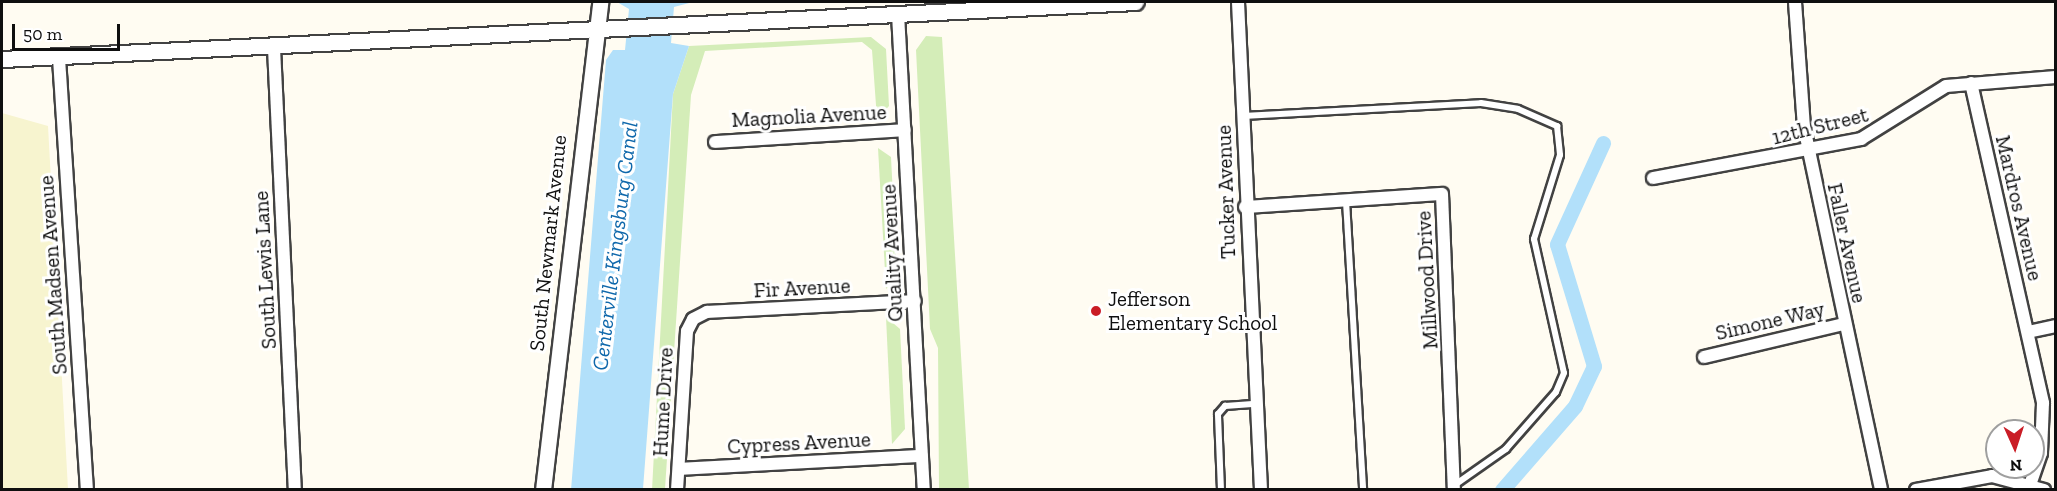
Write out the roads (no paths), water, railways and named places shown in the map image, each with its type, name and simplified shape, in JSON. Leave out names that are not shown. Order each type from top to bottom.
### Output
[{"type":"street","name":"South Newmark Avenue","points":[[543,489],[585,102],[600,2]]},
{"type":"street","points":[[2,58],[59,58],[678,27],[898,14],[978,6],[1136,2]]},
{"type":"street","name":"Tucker Avenue","points":[[1238,2],[1245,207],[1261,489]]},
{"type":"street","name":"Faller Avenue","points":[[1795,2],[1808,150],[1881,489]]},
{"type":"street","name":"Quality Avenue","points":[[898,14],[924,489]]},
{"type":"street","name":"South Lewis Lane","points":[[274,48],[295,489]]},
{"type":"street","name":"South Madsen Avenue","points":[[59,58],[87,489]]},
{"type":"street","name":"12th Street","points":[[1653,178],[1808,150],[1880,132],[1946,86],[2055,77]]},
{"type":"street","name":"Mardros Avenue","points":[[1971,83],[2028,332],[2045,429],[2031,482]]},
{"type":"street","name":"Magnolia Avenue","points":[[715,141],[905,130]]},
{"type":"street","name":"Millwood Drive","points":[[1245,207],[1442,194],[1455,487]]},
{"type":"street","name":"Fir Avenue","points":[[693,319],[707,312],[915,301]]},
{"type":"street","name":"Hume Drive","points":[[677,489],[687,331],[693,319]]},
{"type":"street","name":"Simone Way","points":[[1704,357],[1844,324]]},
{"type":"street","points":[[2028,332],[2055,326]]},
{"type":"street","name":"Cypress Avenue","points":[[679,469],[922,456]]},
{"type":"street","points":[[1916,489],[1992,476],[2031,482],[2043,489]]},
{"type":"lane","points":[[1243,116],[1481,103],[1518,109],[1557,126],[1560,154],[1540,213],[1535,258],[1556,320],[1564,373],[1556,392],[1506,449],[1455,487]]},
{"type":"lane","points":[[1346,201],[1363,489]]},
{"type":"lane","points":[[1221,489],[1218,414],[1225,406],[1256,404]]},
{"type":"water","name":"Centerville Kingsburg Canal","points":[[617,2],[693,2],[674,7],[671,43],[689,46],[673,94],[643,489],[571,490],[606,60],[613,50],[625,50],[629,9]]},
{"type":"waterway","points":[[1502,490],[1575,406],[1594,366],[1557,244],[1603,143]]},
{"type":"place","name":"Jefferson Elementary School","points":[[1096,311]]}]
